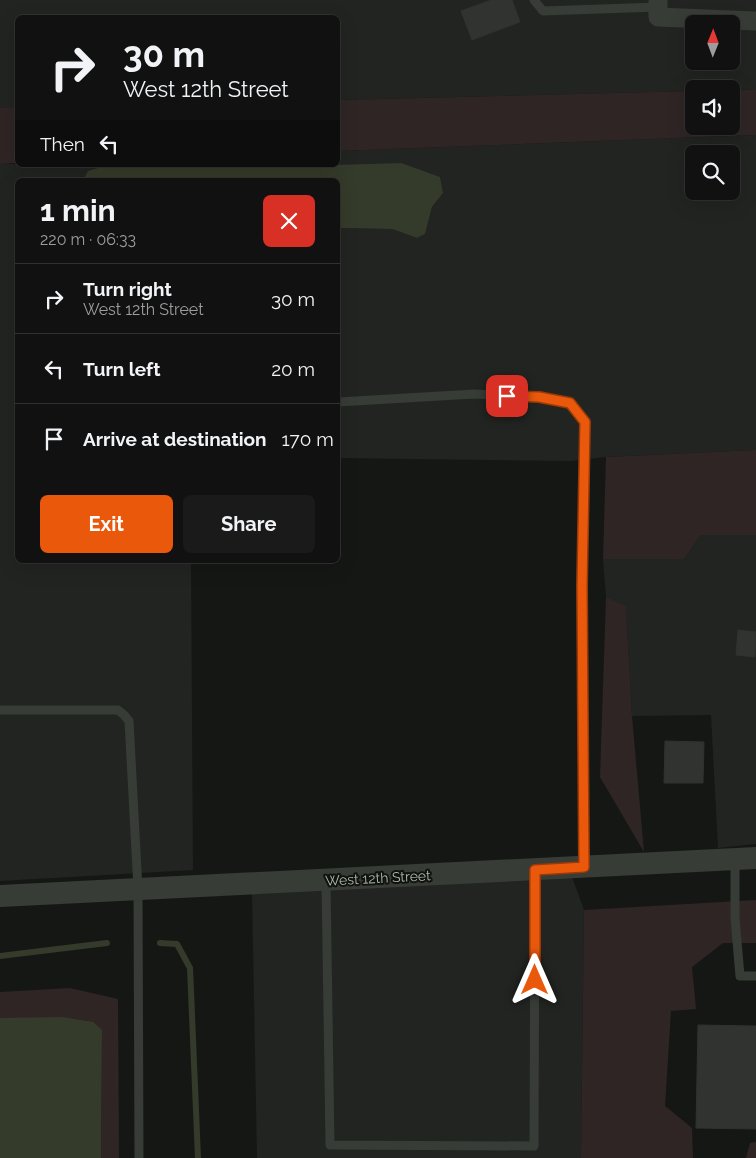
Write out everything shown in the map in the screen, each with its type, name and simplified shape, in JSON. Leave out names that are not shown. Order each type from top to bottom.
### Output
[{"type":"street","points":[[658,3],[658,17],[756,21]]},
{"type":"street","name":"West 12th Street","points":[[0,896],[745,859]]},
{"type":"lane","points":[[534,0],[543,11],[658,3]]},
{"type":"lane","points":[[340,402],[474,394],[539,397],[570,403],[585,422],[582,586],[584,867]]},
{"type":"lane","points":[[0,710],[118,710],[129,721],[138,889],[140,1158]]},
{"type":"lane","points":[[745,859],[735,918],[740,976],[756,976]]},
{"type":"lane","points":[[326,881],[330,1145],[534,1146],[535,870]]},
{"type":"shaded area","points":[[0,0],[756,0],[756,90],[740,90],[740,80],[685,80],[685,91],[340,100],[340,15],[15,15],[15,108],[0,108]]},
{"type":"shaded area","points":[[740,90],[756,90],[756,135],[340,151],[340,100],[685,91],[685,135],[740,135]]},
{"type":"shaded area","points":[[0,108],[15,108],[15,163],[0,164]]},
{"type":"shaded area","points":[[756,135],[756,450],[606,457],[571,461],[340,458],[340,228],[392,229],[417,238],[425,234],[432,207],[443,193],[440,177],[193,167],[340,167],[340,151]]},
{"type":"shaded area","points":[[401,163],[440,177],[443,193],[432,207],[425,234],[417,238],[392,229],[340,228],[340,178],[84,178],[88,171],[101,167],[236,168],[340,167],[340,165]]},
{"type":"shaded area","points":[[0,164],[15,164],[15,167],[101,167],[88,171],[84,178],[15,178],[15,563],[191,563],[193,870],[0,881]]},
{"type":"shaded area","points":[[756,450],[756,535],[701,535],[684,559],[603,559],[606,457]]},
{"type":"shaded area","points":[[701,535],[756,535],[756,844],[718,848],[711,715],[632,716],[626,607],[606,597],[603,559],[684,559]]},
{"type":"shaded area","points":[[606,597],[626,606],[632,716],[644,852],[600,777]]},
{"type":"shaded area","points":[[572,877],[584,910],[581,1158],[257,1158],[252,893]]},
{"type":"shaded area","points":[[756,900],[756,943],[723,943],[692,967],[696,1009],[671,1011],[665,1106],[692,1128],[693,1158],[581,1158],[584,910]]},
{"type":"shaded area","points":[[70,988],[118,999],[119,1158],[101,1158],[102,1030],[0,1018],[0,992]]},
{"type":"shaded area","points":[[62,1017],[93,1022],[102,1030],[101,1158],[0,1158],[0,1018]]},
{"type":"shaded area","points":[[756,1142],[756,1158],[746,1158],[750,1143]]},
{"type":"building","points":[[491,0],[512,0],[520,22],[472,40],[461,11]]},
{"type":"building","points":[[738,630],[756,632],[755,657],[736,655]]},
{"type":"building","points":[[665,741],[704,742],[703,783],[664,783]]},
{"type":"building","points":[[698,1025],[756,1026],[756,1129],[696,1128]]},
{"type":"waterway","points":[[0,956],[107,943]]},
{"type":"waterway","points":[[160,943],[177,944],[190,968],[198,1158]]},
{"type":"route","points":[[507,396],[539,397],[570,403],[585,422],[582,586],[584,867],[535,870],[535,980]]}]
